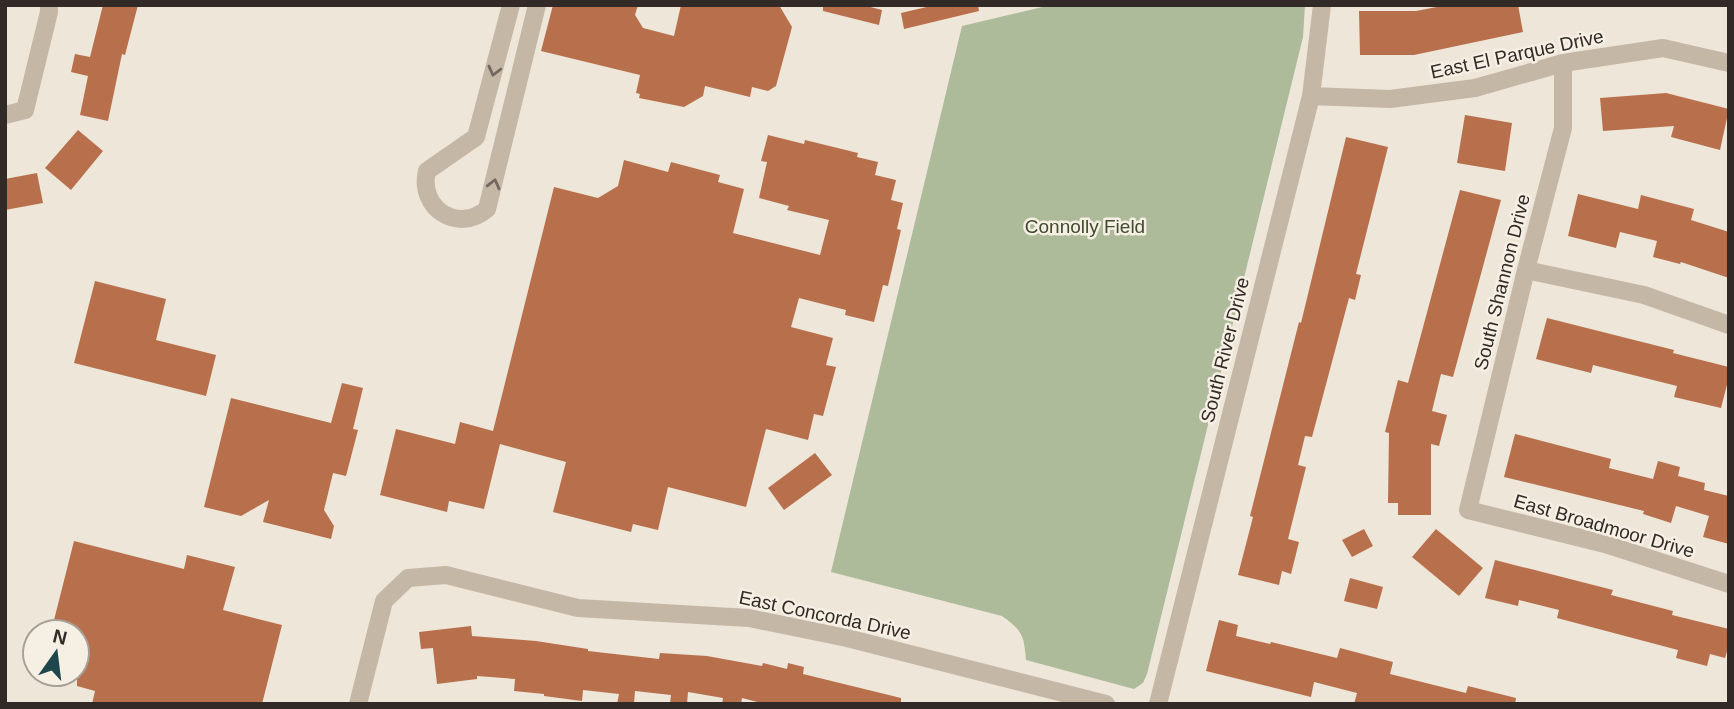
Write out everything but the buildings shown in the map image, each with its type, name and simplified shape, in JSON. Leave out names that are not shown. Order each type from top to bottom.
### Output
[{"type":"street","points":[[5,116],[25,110],[49,5]]},
{"type":"street","points":[[511,5],[476,137],[427,171],[427,196],[436,209],[450,217],[467,221],[478,217],[487,209],[537,5]]},
{"type":"street","name":"South River Drive","points":[[1158,704],[1311,96],[1322,5]]},
{"type":"street","name":"East El Parque Drive","points":[[1311,96],[1390,99],[1475,88],[1563,63],[1663,48],[1729,63]]},
{"type":"street","name":"South Shannon Drive","points":[[1468,510],[1563,128],[1563,63]]},
{"type":"street","points":[[1526,270],[1644,295],[1729,324]]},
{"type":"street","name":"East Broadmoor Drive","points":[[1468,510],[1605,544],[1729,584]]},
{"type":"street","name":"East Concorda Drive","points":[[358,704],[384,601],[408,578],[446,575],[578,608],[749,618],[847,638],[1105,704]]},
{"type":"green space","name":"Connolly Field","points":[[1051,5],[1305,5],[1303,37],[1147,674],[1143,683],[1134,689],[1026,660],[1021,635],[1002,616],[831,572],[962,26]]}]
